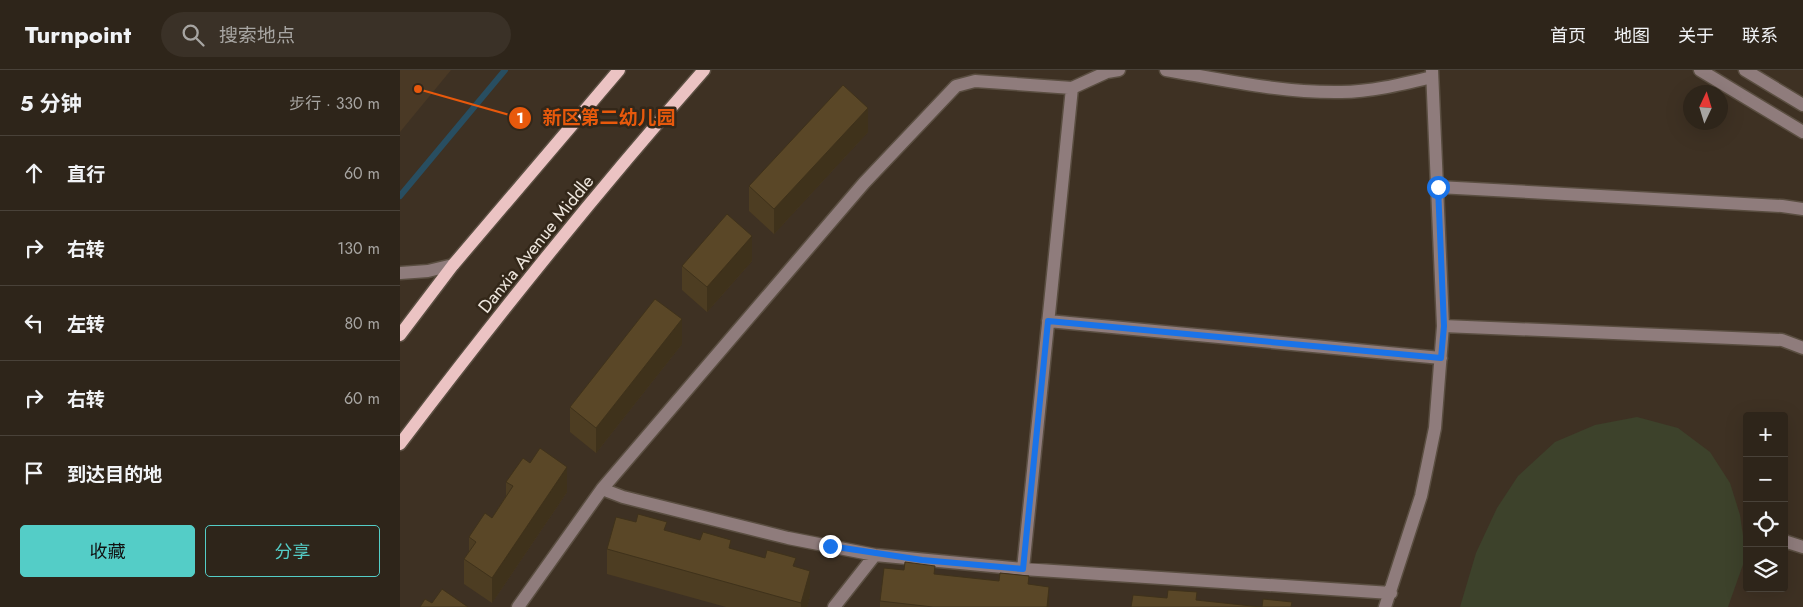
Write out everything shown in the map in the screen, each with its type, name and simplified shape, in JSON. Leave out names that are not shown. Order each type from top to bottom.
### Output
[{"type":"main road","points":[[400,335],[453,265],[619,70]]},
{"type":"main road","name":"Danxia Avenue Middle","points":[[400,444],[459,367],[650,132],[704,70]]},
{"type":"street","points":[[518,607],[602,489],[864,183],[956,86],[975,81],[1072,88],[1107,72],[1119,70]]},
{"type":"street","points":[[1166,70],[1298,91],[1343,92],[1403,84],[1432,74],[1444,326],[1435,428],[1421,496],[1385,607]]},
{"type":"street","points":[[1700,70],[1803,132]]},
{"type":"street","points":[[1745,70],[1803,105]]},
{"type":"street","points":[[1023,569],[1072,88]]},
{"type":"street","points":[[1438,187],[1782,206],[1803,210]]},
{"type":"street","points":[[400,273],[453,265]]},
{"type":"street","points":[[1048,321],[1441,358]]},
{"type":"street","points":[[1444,326],[1782,340],[1803,348]]},
{"type":"street","points":[[602,489],[623,497],[788,538],[875,555],[1023,569],[1391,593]]},
{"type":"street","points":[[1788,542],[1803,547]]},
{"type":"street","points":[[834,607],[875,555]]},
{"type":"shaded area","points":[[400,70],[451,70],[400,132]]},
{"type":"green space","points":[[1637,417],[1678,428],[1710,452],[1730,483],[1740,515],[1743,536],[1743,564],[1728,607],[1460,607],[1476,553],[1497,508],[1518,476],[1555,442],[1595,425]]},
{"type":"building","points":[[843,85],[868,108],[774,209],[749,186]]},
{"type":"building","points":[[727,214],[752,236],[707,287],[682,266]]},
{"type":"building","points":[[655,299],[682,319],[596,428],[570,407]]},
{"type":"building","points":[[540,448],[567,467],[492,578],[464,559],[476,542],[469,537],[485,513],[492,518],[513,486],[506,482],[523,458],[530,463]]},
{"type":"building","points":[[638,514],[667,522],[664,530],[700,540],[703,532],[731,540],[729,548],[765,558],[767,550],[796,558],[793,566],[810,571],[801,603],[607,549],[616,517],[636,522]]},
{"type":"building","points":[[905,562],[935,566],[934,574],[999,581],[1000,573],[1029,576],[1028,584],[1049,587],[1047,607],[933,607],[880,601],[884,568],[904,570]]},
{"type":"building","points":[[442,589],[468,607],[420,607],[425,599],[432,603]]},
{"type":"building","points":[[1168,590],[1197,592],[1196,600],[1261,607],[1131,607],[1133,595],[1167,598]]},
{"type":"building","points":[[1263,599],[1292,602],[1291,607],[1262,607]]},
{"type":"waterway","points":[[400,196],[505,70]]},
{"type":"place","name":"新区第二幼儿园","points":[[418,89]]},
{"type":"route","points":[[830,546],[875,555],[1023,569],[1048,321],[1441,358],[1444,326],[1438,187]]}]
